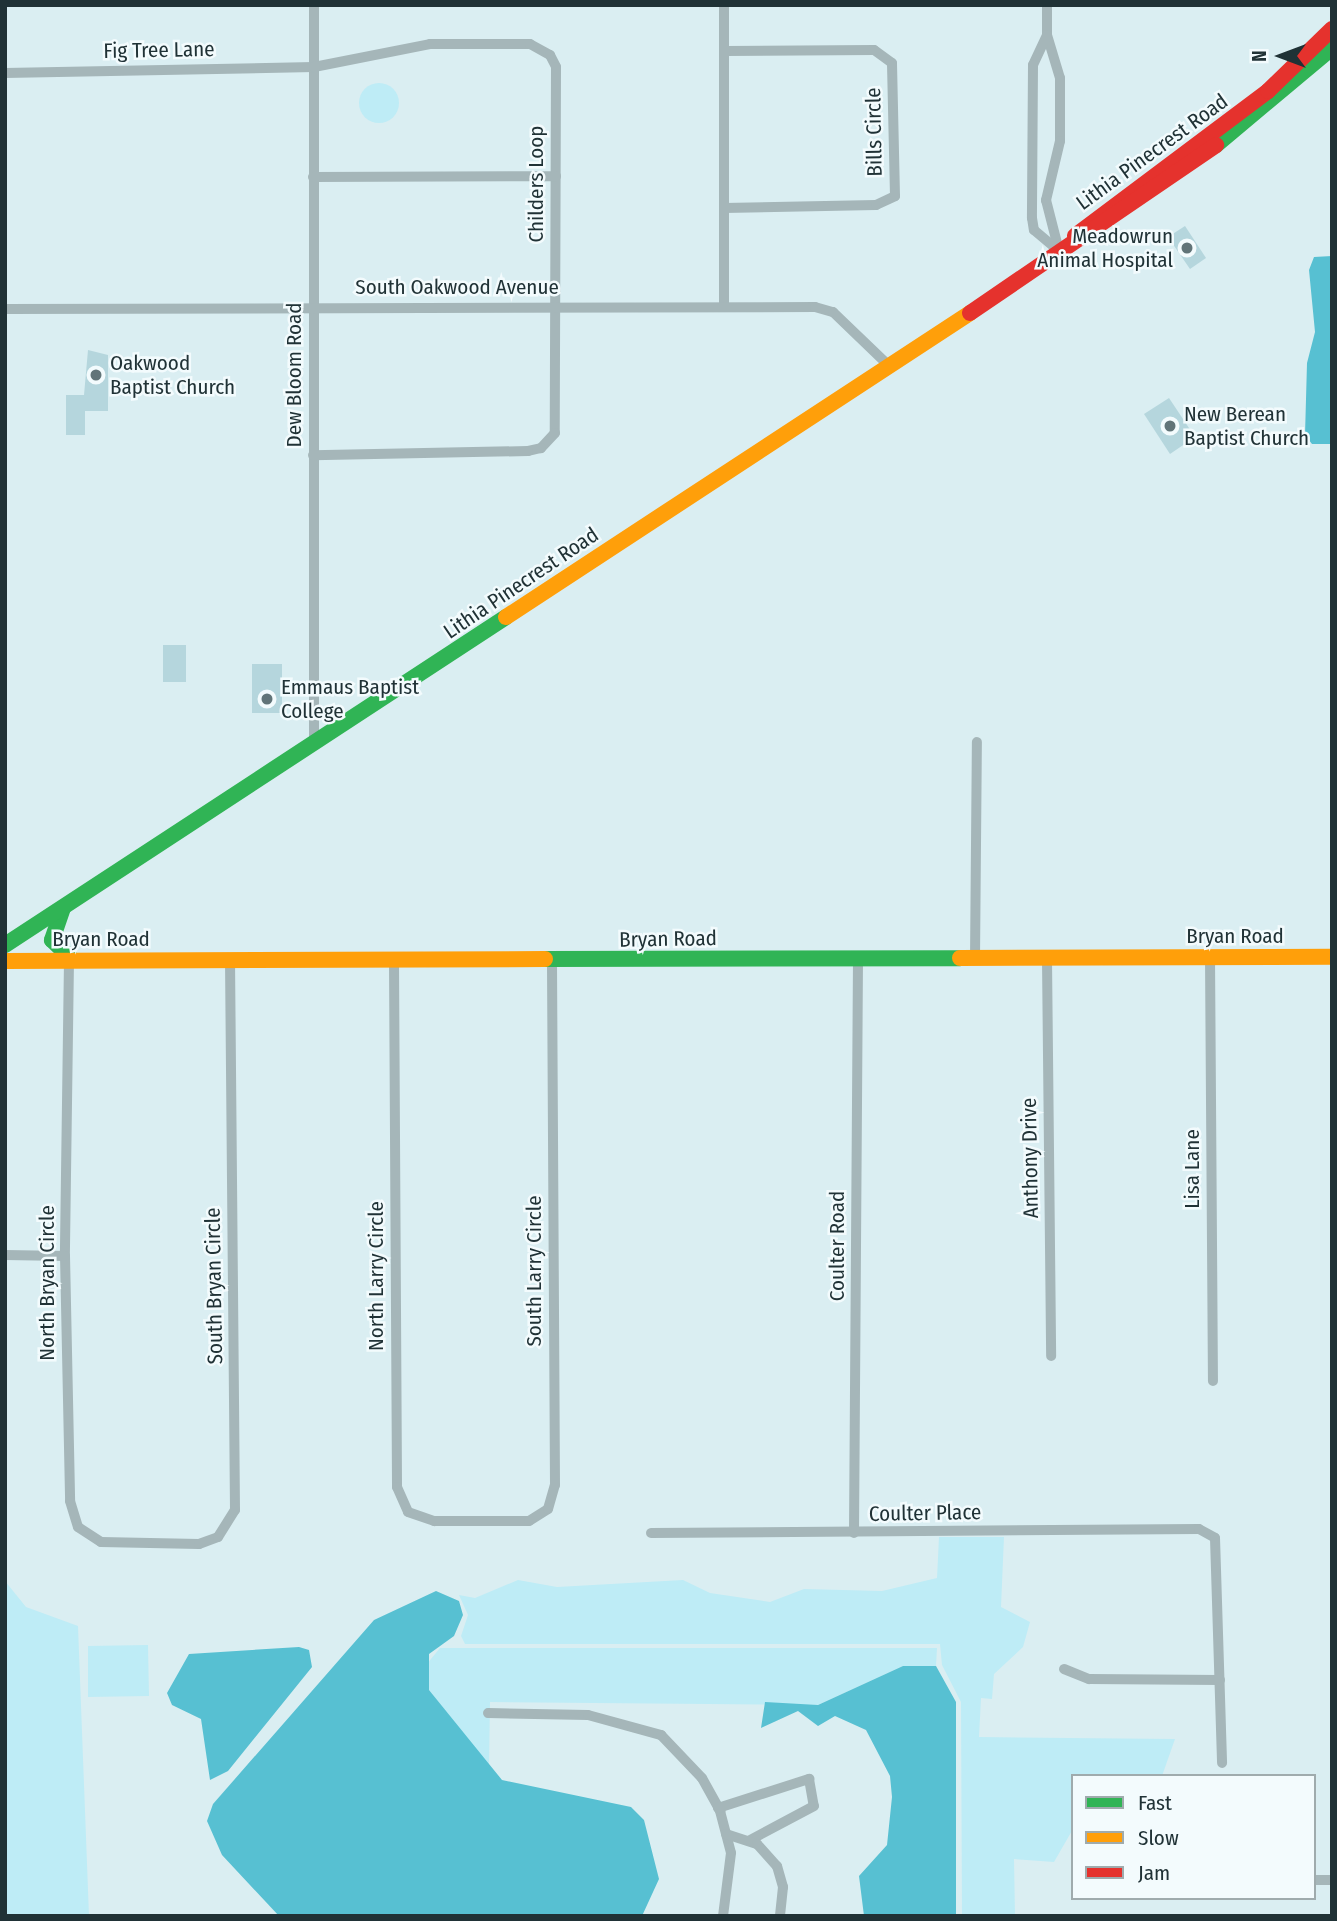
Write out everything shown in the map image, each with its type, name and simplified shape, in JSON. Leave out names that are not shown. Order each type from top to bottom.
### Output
[{"type":"main road","name":"Lithia Pinecrest Road","points":[[1059,251],[1092,220],[1191,152],[1332,29]]},
{"type":"main road","name":"Lithia Pinecrest Road","points":[[5,945],[314,745],[1059,251],[1180,175],[1332,48]]},
{"type":"main road","points":[[1180,175],[1191,152]]},
{"type":"main road","points":[[64,906],[52,940],[72,960]]},
{"type":"main road","name":"Bryan Road","points":[[5,961],[552,962],[1332,957]]},
{"type":"street","name":"Dew Bloom Road","points":[[314,5],[314,745]]},
{"type":"street","points":[[724,5],[724,306]]},
{"type":"street","points":[[1047,5],[1046,34],[1060,78],[1060,141],[1046,200],[1059,251]]},
{"type":"street","points":[[1046,34],[1033,65],[1032,218],[1034,230],[1059,251]]},
{"type":"street","name":"Childers Loop","points":[[313,455],[541,448],[555,433],[556,176],[556,67],[541,48],[430,44],[314,67]]},
{"type":"street","name":"Bills Circle","points":[[724,208],[876,205],[895,196],[892,63],[874,50],[726,51]]},
{"type":"street","name":"Fig Tree Lane","points":[[5,73],[314,67]]},
{"type":"street","points":[[313,177],[556,176]]},
{"type":"street","name":"South Oakwood Avenue","points":[[5,309],[555,305],[724,306],[833,312],[888,365]]},
{"type":"street","points":[[975,959],[977,742]]},
{"type":"street","name":"Lisa Lane","points":[[1210,957],[1213,1381]]},
{"type":"street","name":"Coulter Road","points":[[854,1533],[858,959]]},
{"type":"street","name":"Anthony Drive","points":[[1046,959],[1051,1356]]},
{"type":"street","name":"North Bryan Circle","points":[[72,960],[65,1256],[70,1501],[78,1527],[101,1542],[150,1542]]},
{"type":"street","name":"South Bryan Circle","points":[[150,1542],[199,1544],[218,1537],[235,1510],[230,960]]},
{"type":"street","name":"North Larry Circle","points":[[394,962],[397,1487],[408,1512],[434,1521],[481,1521]]},
{"type":"street","name":"South Larry Circle","points":[[481,1521],[529,1521],[548,1509],[555,1485],[552,962]]},
{"type":"street","points":[[5,1255],[65,1256]]},
{"type":"street","name":"Coulter Place","points":[[651,1533],[1199,1529],[1215,1538],[1220,1680]]},
{"type":"street","points":[[1064,1669],[1089,1679],[1220,1680],[1222,1763]]},
{"type":"street","points":[[488,1713],[588,1715],[661,1735],[702,1778],[718,1808],[731,1853],[723,1916]]},
{"type":"street","points":[[718,1808],[809,1779],[814,1806],[750,1840]]},
{"type":"street","points":[[726,1834],[750,1840],[777,1866],[783,1887],[780,1916]]},
{"type":"shaded area","points":[[379,83],[387,84],[393,89],[398,95],[398,111],[393,117],[387,122],[379,123],[371,122],[365,117],[360,111],[359,103],[360,95],[365,89],[371,84]]},
{"type":"shaded area","points":[[939,1537],[1004,1537],[1001,1607],[1030,1622],[1023,1647],[994,1674],[992,1699],[981,1698],[979,1737],[1175,1739],[1163,1774],[1071,1774],[1071,1832],[1054,1862],[1014,1859],[1015,1916],[962,1916],[961,1702],[942,1665],[940,1644],[465,1644],[461,1636],[468,1615],[459,1595],[475,1598],[518,1580],[557,1587],[683,1580],[710,1593],[770,1602],[804,1589],[882,1591],[937,1578]]},
{"type":"shaded area","points":[[5,1581],[26,1607],[78,1626],[89,1916],[5,1916]]},
{"type":"shaded area","points":[[148,1645],[149,1696],[88,1697],[88,1646]]},
{"type":"shaded area","points":[[440,1648],[937,1648],[936,1666],[903,1666],[818,1705],[490,1702],[489,1766],[429,1690],[426,1665]]},
{"type":"water","points":[[1332,256],[1332,444],[1312,444],[1305,435],[1307,363],[1315,332],[1309,270],[1314,257]]},
{"type":"water","points":[[436,1591],[459,1601],[463,1615],[454,1636],[429,1654],[429,1690],[502,1780],[631,1807],[644,1820],[659,1879],[642,1916],[279,1916],[222,1855],[207,1821],[213,1804],[374,1620]]},
{"type":"water","points":[[299,1647],[309,1650],[312,1667],[228,1771],[210,1780],[201,1719],[172,1705],[167,1693],[189,1654]]},
{"type":"water","points":[[903,1666],[936,1666],[956,1702],[956,1916],[864,1916],[859,1876],[887,1845],[892,1797],[890,1776],[866,1730],[835,1716],[818,1726],[798,1711],[761,1728],[765,1702],[818,1705]]},
{"type":"building","name":"Meadowrun Animal Hospital","points":[[1185,226],[1206,258],[1190,269],[1168,237]]},
{"type":"building","name":"Oakwood Baptist Church","points":[[88,350],[108,355],[108,411],[85,411],[85,435],[66,435],[66,395],[84,395]]},
{"type":"building","name":"New Berean Baptist Church","points":[[1169,398],[1195,437],[1170,454],[1144,414]]},
{"type":"building","points":[[163,645],[186,645],[186,682],[163,682]]},
{"type":"building","name":"Emmaus Baptist College","points":[[252,664],[282,664],[282,713],[252,713]]},
{"type":"traffic: fast","points":[[1216,145],[1332,48]]},
{"type":"traffic: fast","points":[[5,945],[506,617]]},
{"type":"traffic: fast","points":[[63,908],[52,940],[72,959]]},
{"type":"traffic: fast","points":[[545,959],[960,958]]},
{"type":"traffic: slow","points":[[506,617],[970,313]]},
{"type":"traffic: slow","points":[[960,958],[1332,957]]},
{"type":"traffic: slow","points":[[5,961],[545,959]]},
{"type":"traffic: jam","points":[[1075,236],[1268,91],[1332,29]]},
{"type":"traffic: jam","points":[[970,313],[1216,145]]},
{"type":"place","name":"Meadowrun Animal Hospital","points":[[1187,248]]},
{"type":"place","name":"Oakwood Baptist Church","points":[[96,375]]},
{"type":"place","name":"New Berean Baptist Church","points":[[1170,426]]},
{"type":"place","name":"Emmaus Baptist College","points":[[267,699]]}]
